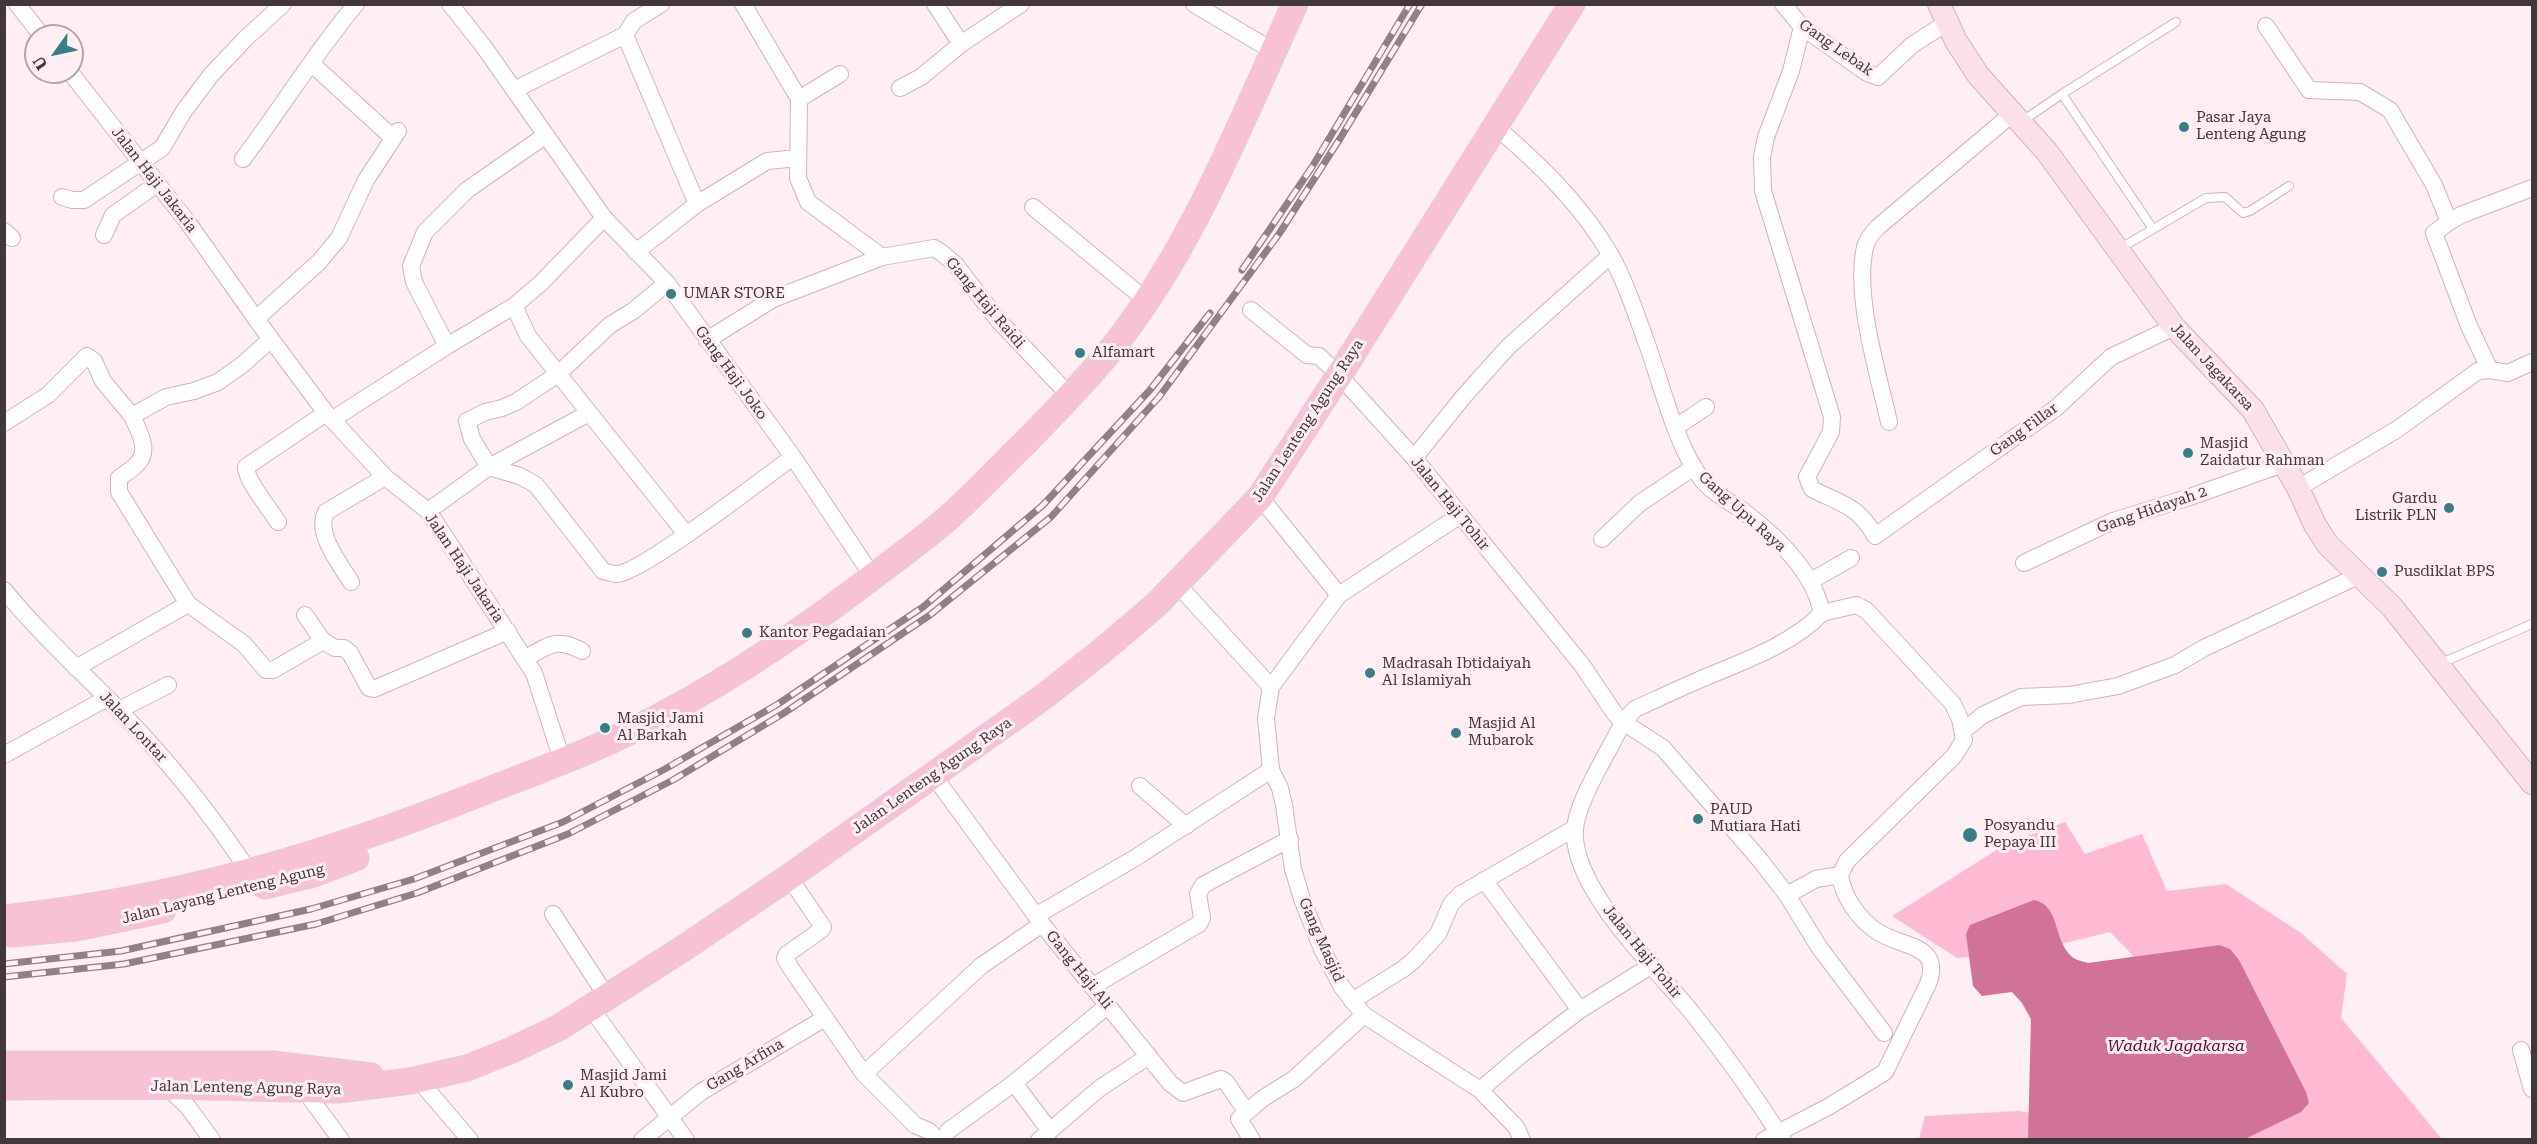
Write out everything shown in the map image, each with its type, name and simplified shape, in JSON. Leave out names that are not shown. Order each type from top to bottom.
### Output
[{"type":"main road","points":[[4,918],[71,910],[195,887],[356,841],[638,728],[707,691],[786,641],[947,519],[1071,397],[1112,348],[1146,300],[1203,206],[1295,4]]},
{"type":"main road","name":"Jalan Lenteng Agung Raya","points":[[4,1087],[166,1086],[339,1090],[414,1080],[467,1068],[560,1027],[789,877],[1042,698],[1132,626],[1177,584],[1260,497],[1572,4]]},
{"type":"main road","name":"Jalan Jagakarsa","points":[[1943,14],[1956,41],[1978,75],[2047,152],[2174,327],[2253,410],[2328,545],[2392,607],[2532,783]]},
{"type":"main road","name":"Jalan Layang Lenteng Agung","points":[[4,935],[76,928],[187,905],[314,874],[464,817],[562,760]]},
{"type":"main road","points":[[4,1064],[273,1064],[414,1080]]},
{"type":"street","points":[[62,197],[84,200],[162,148],[184,111],[211,75],[283,4]]},
{"type":"street","points":[[243,159],[332,33],[356,4]]},
{"type":"street","points":[[514,90],[625,35],[634,21],[661,4]]},
{"type":"street","points":[[743,4],[799,99],[798,178],[808,202],[882,257]]},
{"type":"street","points":[[935,4],[961,44]]},
{"type":"street","points":[[900,88],[921,76],[961,44],[1021,4]]},
{"type":"street","points":[[1194,4],[1273,51]]},
{"type":"street","name":"Gang Lebak","points":[[1783,4],[1802,27],[1867,73],[1878,77],[1943,14]]},
{"type":"street","points":[[20,6],[33,24]]},
{"type":"street","name":"Gang Haji Joko","points":[[458,8],[604,218],[667,283],[793,457],[873,577]]},
{"type":"street","points":[[2266,26],[2309,90],[2360,92],[2390,110],[2434,185],[2449,222]]},
{"type":"street","name":"Gang Fillar","points":[[1802,27],[1791,71],[1766,137],[1762,157],[1763,191],[1832,417],[1831,432],[1810,469],[1808,483],[1819,492],[1848,504],[1861,515],[1875,536],[2056,408],[2111,357],[2174,327]]},
{"type":"street","points":[[625,35],[697,204]]},
{"type":"street","points":[[256,319],[319,262],[339,238],[366,180],[395,134],[312,64]]},
{"type":"street","points":[[799,99],[840,74]]},
{"type":"street","name":"Jalan Haji Jakaria","points":[[79,84],[189,224],[256,319],[330,416],[385,477],[428,511],[526,658],[534,673],[562,760]]},
{"type":"street","points":[[1889,422],[1866,308],[1864,284],[1866,245],[1878,228],[2016,118]]},
{"type":"street","name":"Gang Upu Raya","points":[[1495,126],[1549,177],[1586,218],[1611,255],[1676,427],[1703,481],[1744,512],[1784,548],[1811,581],[1822,613]]},
{"type":"street","points":[[447,346],[414,282],[411,266],[425,232],[467,190],[546,135]]},
{"type":"street","points":[[636,252],[697,204],[767,161],[798,158]]},
{"type":"street","points":[[104,235],[113,215],[157,184]]},
{"type":"street","points":[[2490,370],[2469,326],[2434,233],[2461,215],[2532,188]]},
{"type":"street","points":[[1033,207],[1146,300]]},
{"type":"street","points":[[278,522],[248,476],[246,467],[514,306],[541,283],[604,218]]},
{"type":"street","name":"Gang Haji Raidi","points":[[707,340],[773,299],[882,257],[934,248],[954,264],[1015,339],[1071,397]]},
{"type":"street","points":[[1414,458],[1464,396],[1508,347],[1611,255]]},
{"type":"street","points":[[667,283],[633,311],[610,325],[558,374],[516,402],[485,412],[468,421],[472,439],[489,467],[520,476],[536,485],[603,571],[616,574],[633,568],[686,534],[793,457]]},
{"type":"street","points":[[514,306],[528,336],[686,534]]},
{"type":"street","name":"Jalan Haji Tohir","points":[[1251,310],[1307,355],[1319,356],[1414,458],[1582,664],[1615,714],[1623,722],[1663,748],[1761,860],[1787,895],[1819,947],[1884,1033]]},
{"type":"street","points":[[132,416],[166,397],[194,391],[218,382],[242,365],[271,339]]},
{"type":"street","points":[[4,423],[48,395],[87,356],[94,361],[103,381],[132,416],[144,442],[144,452],[137,465],[119,478],[119,492],[188,604],[244,644],[266,670],[273,670],[323,641]]},
{"type":"street","points":[[2298,488],[2396,430],[2478,371],[2508,373],[2532,362]]},
{"type":"street","points":[[1676,427],[1706,407]]},
{"type":"street","points":[[428,511],[489,467],[589,413]]},
{"type":"street","name":"Gang Hidayah 2","points":[[2024,563],[2113,521],[2224,486],[2283,464]]},
{"type":"street","points":[[1602,539],[1640,503],[1694,467]]},
{"type":"street","points":[[351,582],[331,550],[321,523],[326,512],[385,477]]},
{"type":"street","points":[[1260,497],[1339,595]]},
{"type":"street","points":[[1177,584],[1270,687],[1339,595],[1459,516]]},
{"type":"street","points":[[1811,581],[1851,558]]},
{"type":"street","points":[[1963,731],[1983,715],[2020,698],[2068,695],[2118,686],[2175,665],[2204,648],[2360,574]]},
{"type":"street","name":"Jalan Lontar","points":[[4,590],[31,623],[119,710],[193,792],[250,873]]},
{"type":"street","points":[[76,668],[188,604]]},
{"type":"street","points":[[1352,1001],[1414,960],[1438,934],[1451,904],[1461,894],[1575,828],[1588,792],[1623,722],[1635,709],[1733,666],[1793,636],[1813,623],[1822,613],[1856,605],[1866,610],[1944,693],[1960,719],[1963,731],[1964,740],[1954,756],[1847,861],[1840,875],[1844,891],[1868,924],[1888,938],[1921,949],[1928,956],[1933,970],[1885,1072],[1775,1137]]},
{"type":"street","points":[[305,615],[323,641],[335,648],[344,648],[350,653],[369,688],[374,689],[508,631]]},
{"type":"street","points":[[526,658],[556,642],[568,643],[582,651]]},
{"type":"street","points":[[119,710],[168,684]]},
{"type":"street","name":"Gang Masjid","points":[[1270,687],[1266,718],[1270,770],[1282,797],[1293,869],[1322,949],[1352,1001],[1364,1015],[1480,1090],[1516,1127],[1522,1140]]},
{"type":"street","points":[[4,755],[107,698]]},
{"type":"street","points":[[864,1074],[981,966],[1039,920],[1270,770]]},
{"type":"street","name":"Gang Haji Ali","points":[[933,775],[1039,920],[1176,1089],[1183,1093],[1189,1092],[1221,1078],[1227,1082],[1246,1110]]},
{"type":"street","points":[[1140,786],[1186,826]]},
{"type":"street","name":"Jalan Haji Tohir","points":[[1575,828],[1576,846],[1590,883],[1619,927],[1727,1058],[1775,1137]]},
{"type":"street","points":[[1093,986],[1198,924],[1202,918],[1198,894],[1203,885],[1290,839]]},
{"type":"street","points":[[1787,895],[1816,879],[1840,875]]},
{"type":"street","points":[[789,877],[824,927],[787,954],[785,958],[864,1074],[915,1125],[929,1131],[943,1136],[1014,1083],[1107,1006]]},
{"type":"street","points":[[1484,880],[1580,1010]]},
{"type":"street","points":[[553,914],[579,955],[599,1003],[668,1117],[686,1140]]},
{"type":"street","points":[[1480,1090],[1580,1010],[1652,965]]},
{"type":"street","points":[[1252,1140],[1239,1119],[1246,1110],[1294,1079],[1364,1015]]},
{"type":"street","name":"Gang Arfina","points":[[642,1140],[701,1092],[825,1018]]},
{"type":"street","points":[[2521,1050],[2532,1089]]},
{"type":"street","points":[[1014,1083],[1044,1135],[1100,1088],[1149,1056]]},
{"type":"street","points":[[414,1080],[470,1140]]},
{"type":"street","points":[[166,1086],[188,1107],[212,1140]]},
{"type":"street","points":[[305,1091],[341,1140]]},
{"type":"lane","points":[[2016,118],[2062,94],[2176,22]]},
{"type":"lane","points":[[2062,94],[2153,229]]},
{"type":"lane","points":[[2119,249],[2206,198],[2225,197],[2243,213],[2250,211],[2289,186]]},
{"type":"lane","points":[[2439,665],[2532,624]]},
{"type":"shaded area","points":[[2065,822],[2085,854],[2142,834],[2167,891],[2226,884],[2301,933],[2347,974],[2341,1018],[2442,1139],[1919,1139],[1925,1116],[2018,1111],[2085,1120],[2146,969],[2110,932],[2025,953],[1957,958],[1892,916],[2006,844]]},
{"type":"water","name":"Waduk Jagakarsa","points":[[2034,900],[2048,908],[2061,941],[2071,956],[2088,963],[2220,945],[2230,949],[2239,960],[2306,1092],[2309,1103],[2301,1112],[2245,1139],[2028,1139],[2031,1019],[2022,1003],[2012,992],[1982,996],[1973,986],[1966,934],[1970,925]]},
{"type":"railway","points":[[1242,270],[1312,167],[1410,4]]},
{"type":"railway","points":[[4,977],[124,964],[316,924],[417,893],[568,834],[673,780],[784,713],[930,615],[1051,517],[1159,397],[1279,234],[1422,4]]},
{"type":"railway","points":[[4,964],[121,951],[311,909],[414,879],[563,822],[665,769],[778,704],[923,607],[1043,505],[1150,390],[1210,313]]},
{"type":"place","name":"Pasar Jaya Lenteng Agung","points":[[2184,127]]},
{"type":"place","name":"UMAR STORE","points":[[671,294]]},
{"type":"place","name":"Alfamart","points":[[1080,353]]},
{"type":"place","name":"Masjid Zaidatur Rahman","points":[[2188,453]]},
{"type":"place","name":"Gardu Listrik PLN","points":[[2449,508]]},
{"type":"place","name":"Pusdiklat BPS","points":[[2382,572]]},
{"type":"place","name":"Kantor Pegadaian","points":[[747,633]]},
{"type":"place","name":"Madrasah Ibtidaiyah Al Islamiyah","points":[[1370,673]]},
{"type":"place","name":"Masjid Jami Al Barkah","points":[[605,728]]},
{"type":"place","name":"Masjid Al Mubarok","points":[[1456,733]]},
{"type":"place","name":"PAUD Mutiara Hati","points":[[1698,819]]},
{"type":"place","name":"Posyandu Pepaya III","points":[[1970,835]]},
{"type":"place","name":"Masjid Jami Al Kubro","points":[[568,1085]]}]
